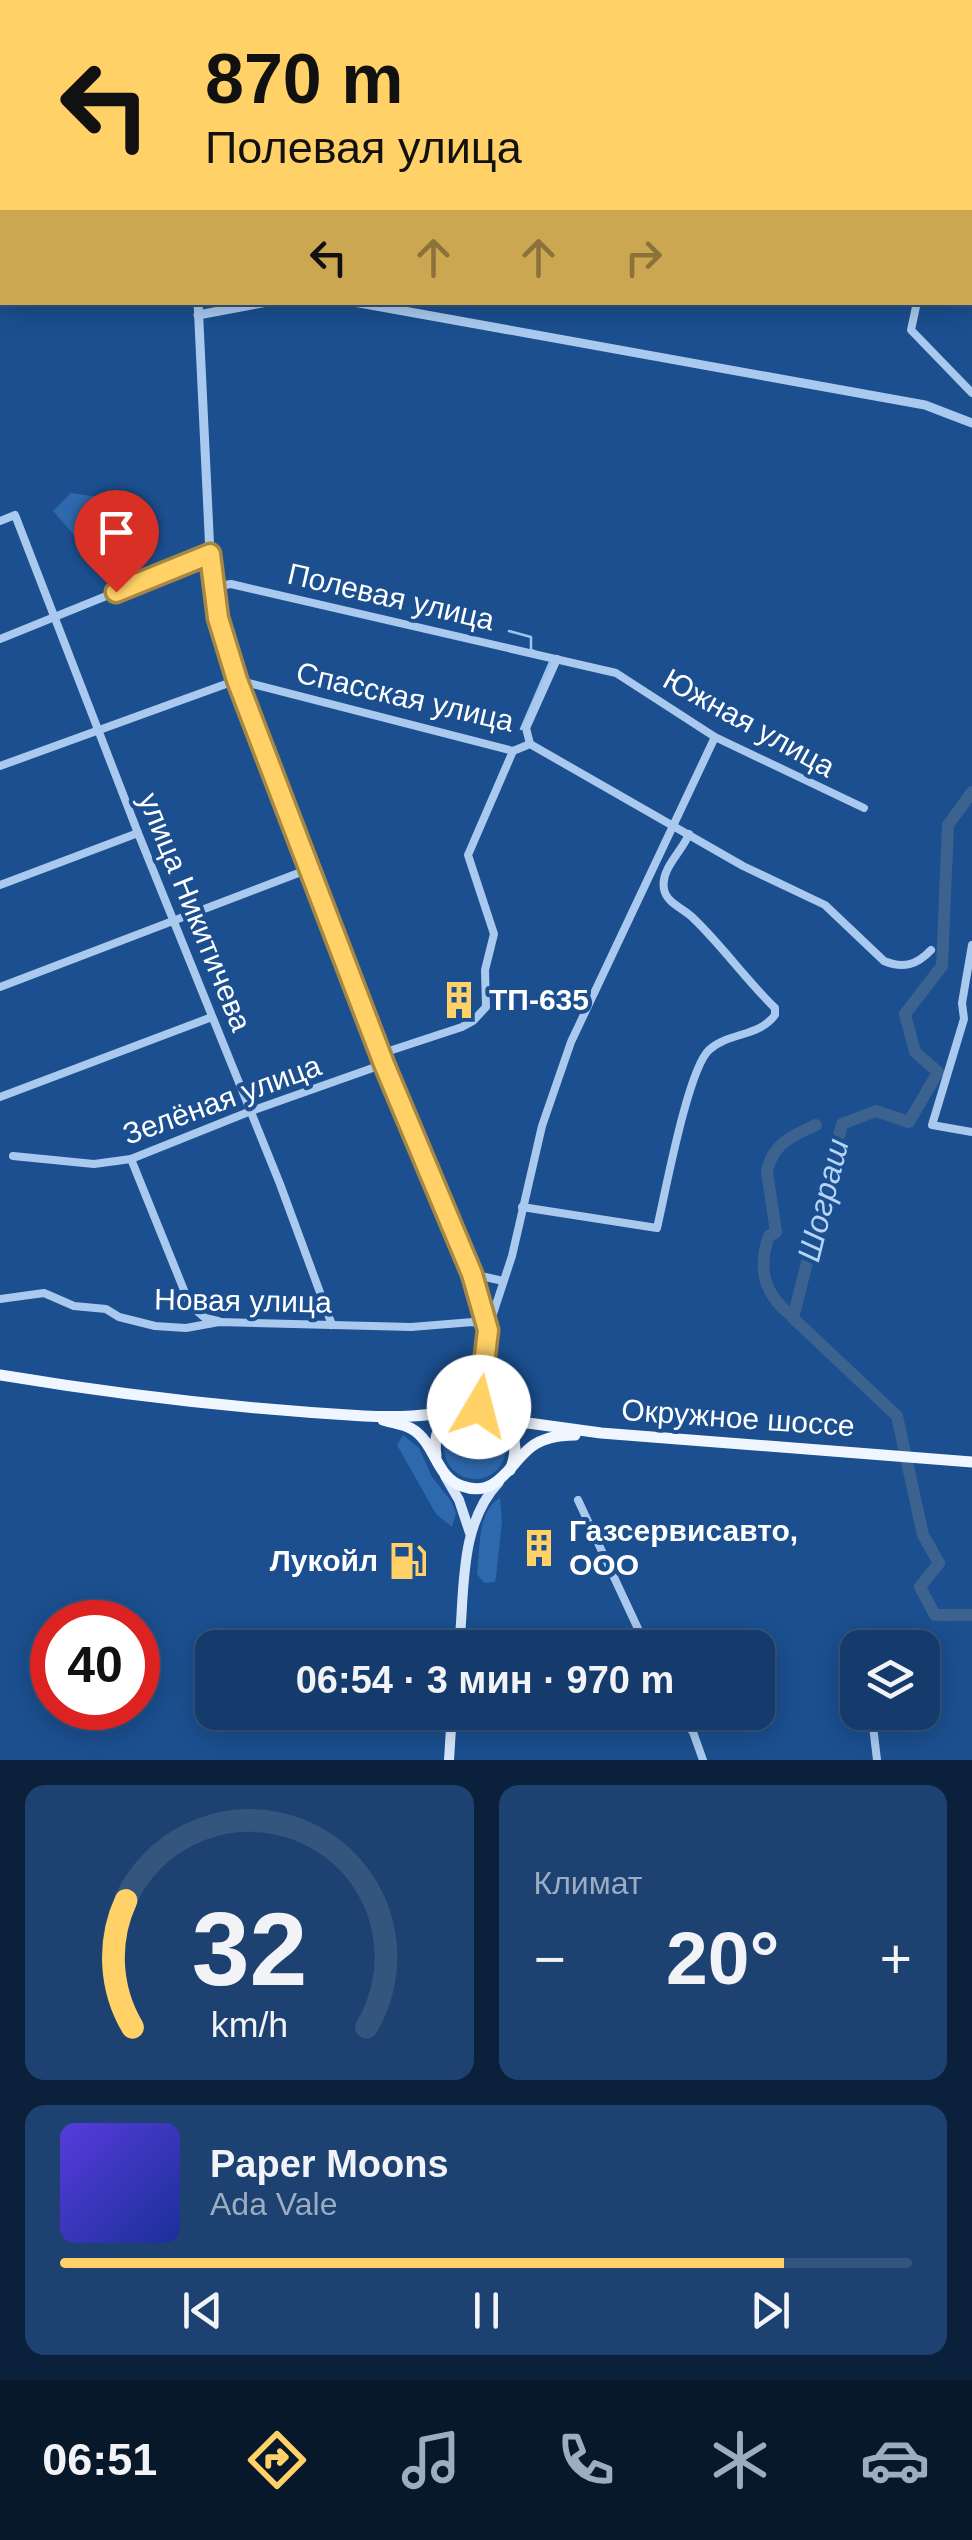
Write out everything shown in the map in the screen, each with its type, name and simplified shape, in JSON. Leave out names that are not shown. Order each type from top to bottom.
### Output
[{"type":"main road","points":[[0,1375],[149,1397],[369,1416],[479,1408],[505,1420],[514,1434],[516,1451],[510,1470],[481,1504],[470,1534],[461,1630]]},
{"type":"main road","points":[[479,1408],[449,1416],[439,1428],[434,1442],[439,1466],[453,1482],[471,1488],[500,1482]]},
{"type":"main road","name":"Окружное шоссе","points":[[479,1408],[528,1423],[601,1433],[972,1462]]},
{"type":"main road","points":[[369,1416],[410,1428],[424,1440],[459,1500],[470,1534]]},
{"type":"main road","name":"Окружное шоссе","points":[[510,1470],[543,1440],[601,1433]]},
{"type":"main road","points":[[448,1760],[450,1730]]},
{"type":"street","points":[[198,305],[210,554],[218,618],[237,680],[382,1059],[472,1274],[488,1330]]},
{"type":"street","points":[[198,315],[251,305]]},
{"type":"street","points":[[371,305],[924,405],[972,423]]},
{"type":"street","points":[[916,305],[911,330],[972,393]]},
{"type":"street","name":"улица Никитичева","points":[[0,521],[15,515],[332,1325]]},
{"type":"street","points":[[0,640],[210,554]]},
{"type":"street","name":"Полевая улица","points":[[214,587],[231,584],[557,659]]},
{"type":"street","points":[[530,744],[526,728],[557,659]]},
{"type":"street","name":"Южная улица","points":[[557,659],[616,672],[715,737],[864,808]]},
{"type":"street","points":[[0,766],[237,680]]},
{"type":"street","name":"Спасская улица","points":[[237,680],[512,751],[530,744],[743,866],[825,906],[884,961],[896,966],[910,965],[921,961],[931,950]]},
{"type":"street","points":[[479,1408],[488,1330],[542,1126],[571,1042],[715,737]]},
{"type":"street","name":"Зелёная улица","points":[[13,1156],[94,1164],[130,1159],[473,1022],[486,1007],[484,970],[494,934],[468,855],[512,751]]},
{"type":"street","points":[[0,885],[138,832]]},
{"type":"street","points":[[522,1208],[657,1228],[688,1092],[704,1054],[721,1040],[765,1027],[776,1015],[775,1008],[693,918],[667,898],[667,868],[689,834]]},
{"type":"street","points":[[0,987],[309,869]]},
{"type":"street","points":[[972,945],[962,1002],[964,1019],[932,1125],[972,1132]]},
{"type":"street","points":[[0,1098],[212,1017]]},
{"type":"street","points":[[130,1159],[190,1305],[205,1318],[220,1322]]},
{"type":"street","points":[[472,1274],[503,1281]]},
{"type":"street","name":"Новая улица","points":[[0,1298],[44,1294],[74,1306],[106,1309],[155,1326],[186,1328],[220,1322],[410,1326],[473,1322],[488,1330]]},
{"type":"street","points":[[578,1500],[639,1630]]},
{"type":"street","points":[[690,1730],[703,1760]]},
{"type":"street","points":[[874,1730],[878,1760]]},
{"type":"shaded area","points":[[71,493],[119,500],[111,542],[86,549],[53,511]]},
{"type":"shaded area","points":[[475,1417],[497,1426],[506,1448],[497,1470],[475,1479],[453,1470],[444,1448],[453,1426]]},
{"type":"shaded area","points":[[403,1435],[419,1448],[432,1477],[451,1501],[456,1513],[452,1527],[436,1514],[397,1445]]},
{"type":"shaded area","points":[[500,1498],[502,1521],[496,1577],[495,1582],[484,1583],[477,1574],[483,1521]]},
{"type":"waterway","points":[[509,631],[531,637],[534,651]]},
{"type":"waterway","points":[[521,729],[550,662]]},
{"type":"waterway","name":"Шограш","points":[[972,792],[948,825],[942,966],[905,1014],[915,1052],[938,1072],[909,1122],[876,1111],[842,1124],[793,1318],[897,1416],[923,1535],[939,1563],[920,1587],[935,1615],[972,1615]]},
{"type":"waterway","points":[[793,1317],[775,1300],[764,1270],[765,1248],[769,1236],[776,1232],[767,1172],[778,1148],[816,1125]]},
{"type":"place","name":"ТП-635","points":[[459,1000]]},
{"type":"place","name":"Газсервисавто, ООО","points":[[539,1548]]},
{"type":"place","name":"Лукойл","points":[[408,1561]]},
{"type":"route","points":[[116,592],[210,554],[218,618],[237,680],[384,1064],[472,1274],[488,1330],[479,1407]]}]
